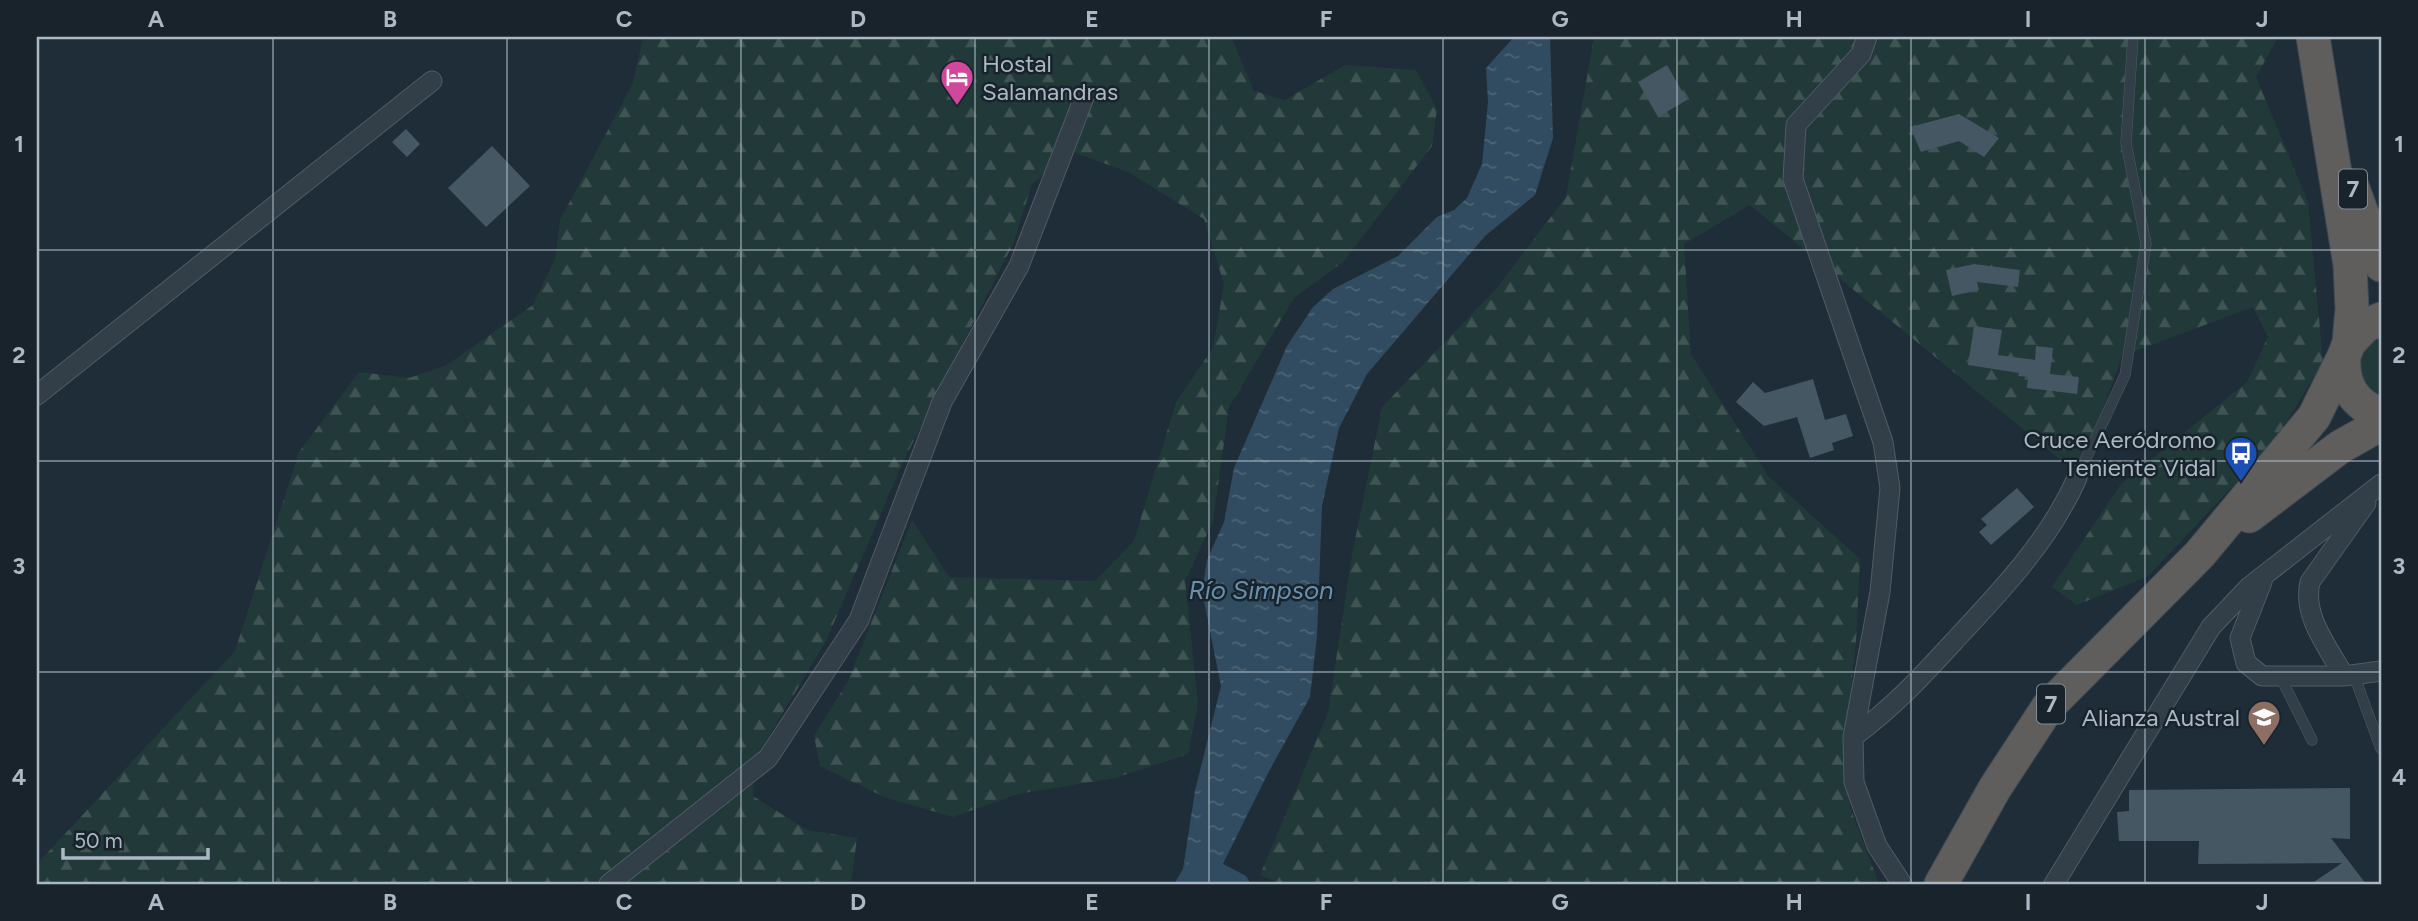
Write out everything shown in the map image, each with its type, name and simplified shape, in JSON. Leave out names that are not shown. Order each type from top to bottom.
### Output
[{"type":"highway","name":"7","points":[[1941,884],[1996,788],[2048,707],[2200,554],[2314,417],[2347,350],[2352,309],[2350,265],[2313,37]]},
{"type":"highway","name":"7","points":[[2324,113],[2381,265]]},
{"type":"highway","points":[[2381,319],[2365,326],[2347,350],[2343,371],[2351,392],[2366,408],[2381,414]]},
{"type":"highway","name":"7","points":[[2200,554],[2340,447],[2381,424]]},
{"type":"street","points":[[1867,37],[1861,54],[1796,125],[1793,179],[1884,442],[1890,488],[1880,592],[1853,737],[1854,782],[1877,846],[1902,884]]},
{"type":"street","points":[[37,395],[432,81]]},
{"type":"street","points":[[609,884],[768,758],[859,620],[942,402],[1019,266],[1085,95]]},
{"type":"street","points":[[1853,737],[1892,708],[2003,590],[2063,510],[2077,478]]},
{"type":"street","points":[[2054,884],[2211,627],[2265,575],[2380,484]]},
{"type":"street","points":[[2349,675],[2309,612],[2306,597],[2310,582],[2380,484]]},
{"type":"street","points":[[2265,575],[2240,638],[2246,663],[2262,677],[2349,675],[2381,671]]},
{"type":"lane","points":[[2077,478],[2125,375],[2146,244],[2126,143],[2133,37]]},
{"type":"lane","points":[[2349,675],[2381,749]]},
{"type":"lane","points":[[2280,676],[2312,740]]},
{"type":"green space","points":[[643,37],[1231,37],[1254,91],[1285,100],[1345,65],[1416,70],[1437,109],[1432,146],[1344,261],[1294,298],[1229,407],[1213,521],[1185,581],[1198,703],[1188,754],[1115,778],[1018,794],[953,817],[884,797],[820,766],[814,736],[848,681],[912,520],[949,577],[1095,581],[1134,541],[1176,402],[1213,348],[1224,284],[1204,219],[1128,172],[1073,152],[1032,184],[1013,244],[904,460],[826,641],[755,759],[753,796],[807,830],[857,838],[851,884],[37,884],[37,864],[235,651],[299,452],[359,372],[409,378],[445,366],[533,305],[555,259],[560,220],[633,83]]},
{"type":"green space","points":[[1594,37],[2278,37],[2256,77],[2308,202],[2323,362],[2272,445],[2148,576],[2077,605],[2052,587],[2121,484],[2247,382],[2268,337],[2253,307],[2122,356],[2079,475],[1750,205],[1684,244],[1691,354],[1769,477],[1860,559],[1856,641],[1845,745],[1850,807],[1879,884],[1281,884],[1260,875],[1328,713],[1352,555],[1382,407],[1496,289],[1566,197]]},
{"type":"green space","points":[[2381,336],[2381,398],[2362,383],[2361,368],[2365,350]]},
{"type":"water","name":"Río Simpson","points":[[1514,37],[1550,37],[1553,138],[1535,195],[1485,236],[1367,374],[1339,428],[1322,506],[1317,636],[1310,697],[1268,773],[1213,884],[1174,884],[1183,869],[1195,791],[1221,686],[1203,596],[1204,579],[1207,560],[1224,522],[1234,468],[1287,346],[1313,307],[1333,289],[1398,256],[1437,217],[1454,210],[1467,198],[1482,164],[1488,102],[1486,68]]},
{"type":"building","points":[[1667,65],[1687,100],[1658,117],[1638,82]]},
{"type":"building","points":[[1959,114],[1999,138],[1984,157],[1959,141],[1921,152],[1910,127]]},
{"type":"building","points":[[406,129],[420,144],[407,157],[392,142]]},
{"type":"building","points":[[492,146],[530,186],[486,227],[448,188]]},
{"type":"building","points":[[1974,264],[2020,270],[2018,287],[1977,282],[1979,290],[1952,296],[1946,270]]},
{"type":"building","points":[[1974,326],[2002,330],[1998,355],[2035,360],[2036,346],[2053,348],[2050,374],[2079,377],[2077,394],[2027,388],[2028,377],[2018,376],[2019,373],[1968,365]]},
{"type":"building","points":[[1813,379],[1825,420],[1846,414],[1853,436],[1832,443],[1834,450],[1810,458],[1797,417],[1764,426],[1736,402],[1753,382],[1765,393]]},
{"type":"building","points":[[2017,488],[2034,507],[1991,545],[1979,532],[1987,525],[1981,519]]},
{"type":"building","points":[[2350,788],[2350,839],[2331,838],[2366,884],[2311,884],[2342,863],[2198,864],[2199,841],[2119,841],[2117,812],[2129,811],[2129,790]]},
{"type":"waterway","points":[[1199,863],[1239,884]]},
{"type":"place","name":"Hostal Salamandras","points":[[957,107]]},
{"type":"place","name":"Cruce Aeródromo Teniente Vidal","points":[[2241,483]]},
{"type":"place","name":"Alianza Austral","points":[[2264,747]]}]
